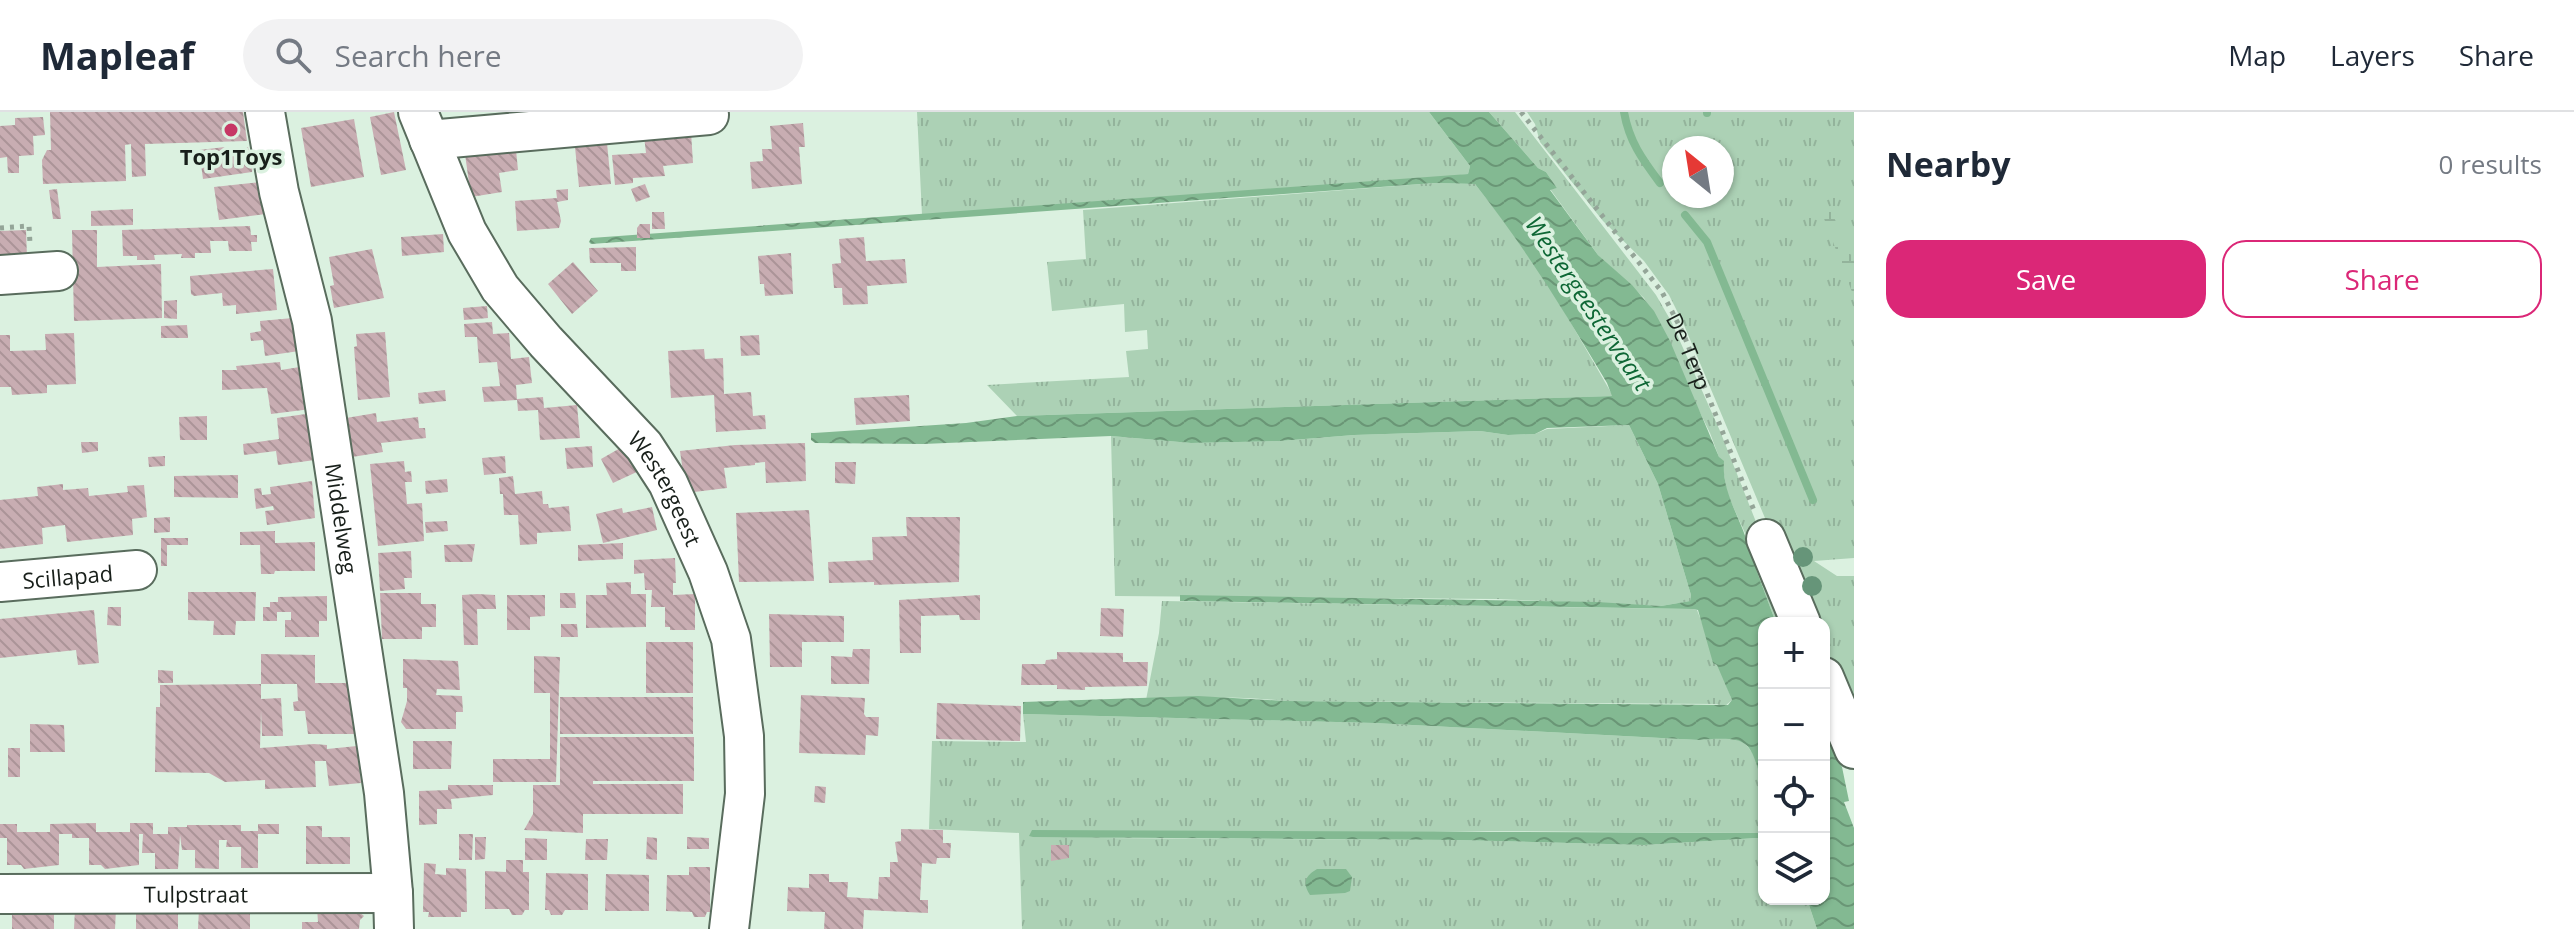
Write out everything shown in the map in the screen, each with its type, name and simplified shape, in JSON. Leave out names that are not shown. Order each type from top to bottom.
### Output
[{"type":"street","name":"Middelweg","points":[[270,113],[279,192],[312,321],[384,793],[394,911]]},
{"type":"street","points":[[424,126],[709,115]]},
{"type":"street","name":"Westergeest","points":[[424,126],[467,232],[500,288],[644,446],[668,483],[708,572],[731,639],[744,736],[745,794],[729,929]]},
{"type":"street","points":[[0,275],[58,271]]},
{"type":"street","points":[[1766,539],[1798,617]]},
{"type":"street","name":"Scillapad","points":[[0,582],[137,570]]},
{"type":"street","points":[[1829,689],[1854,749]]},
{"type":"street","name":"Tulpstraat","points":[[0,894],[394,911]]},
{"type":"path","name":"De Terp","points":[[1521,112],[1662,292],[1683,333],[1766,539]]},
{"type":"green space","points":[[917,112],[1429,112],[1470,166],[1468,174],[1445,177],[922,215]]},
{"type":"green space","points":[[1489,112],[1515,112],[1656,295],[1671,321],[1720,431],[1794,617],[1774,617],[1756,569],[1756,560],[1750,554],[1749,542],[1727,493],[1723,468],[1710,433],[1644,298],[1598,255],[1550,189],[1557,188],[1546,172],[1538,168]]},
{"type":"green space","points":[[1527,112],[1854,112],[1854,558],[1814,561],[1837,576],[1854,576],[1854,733],[1830,675],[1830,617],[1806,617],[1669,295],[1644,261],[1603,221],[1540,142],[1535,124]]},
{"type":"green space","points":[[1435,183],[1475,184],[1549,285],[1613,396],[1017,416],[987,385],[1129,377],[1126,351],[1148,349],[1147,330],[1125,332],[1124,304],[1052,311],[1047,262],[1086,259],[1083,210]]},
{"type":"green space","points":[[1823,199],[1854,262],[1854,297],[1820,208],[1819,203]]},
{"type":"green space","points":[[1629,425],[1658,484],[1691,595],[1690,601],[1661,606],[1496,599],[1115,596],[1111,436],[1191,443],[1480,431],[1508,435],[1535,434],[1547,429]]},
{"type":"green space","points":[[1162,601],[1693,609],[1697,610],[1732,700],[1724,707],[1717,704],[1233,698],[1146,700]]},
{"type":"green space","points":[[1023,714],[1374,723],[1699,740],[1736,739],[1746,745],[1758,765],[1757,833],[1487,831],[1098,838],[1456,840],[1644,845],[1757,838],[1758,905],[1809,905],[1817,929],[1022,929],[1019,833],[929,829],[932,741],[1026,742]]},
{"type":"water","name":"Westergeestervaart","points":[[1429,112],[1489,112],[1538,168],[1546,172],[1557,188],[1550,190],[1598,255],[1632,285],[1654,311],[1670,341],[1719,457],[1724,461],[1729,496],[1750,553],[1756,557],[1756,569],[1774,617],[1758,617],[1758,771],[1746,745],[1729,739],[1374,723],[1023,714],[1023,702],[1198,696],[1286,701],[1728,705],[1732,700],[1717,665],[1713,663],[1698,610],[1693,609],[1180,601],[1180,595],[1597,602],[1661,606],[1690,601],[1691,595],[1658,484],[1629,425],[1547,428],[1535,434],[1508,435],[1480,431],[1191,443],[1111,436],[923,444],[815,443],[811,440],[811,433],[966,423],[1017,416],[1612,396],[1544,281],[1475,184],[1435,183],[589,242],[591,238],[1468,174],[1470,166]]},
{"type":"water","points":[[1830,744],[1842,767],[1849,801],[1844,802],[1854,828],[1854,929],[1817,929],[1809,905],[1830,905]]},
{"type":"water","points":[[1032,830],[1758,833],[1758,838],[1644,845],[1029,836]]},
{"type":"water","points":[[1317,869],[1346,869],[1352,877],[1350,891],[1310,895],[1306,880]]},
{"type":"building","points":[[50,112],[243,112],[247,141],[145,144],[146,176],[132,177],[131,144],[125,145],[126,181],[43,184],[42,160],[47,150],[51,150]]},
{"type":"building","points":[[394,112],[406,170],[381,175],[370,117]]},
{"type":"building","points":[[43,117],[45,135],[33,136],[34,155],[19,156],[19,173],[8,173],[7,157],[0,158],[0,126],[15,125],[15,118]]},
{"type":"building","points":[[354,119],[364,177],[311,187],[301,128]]},
{"type":"building","points":[[803,123],[805,147],[799,147],[802,184],[752,189],[750,162],[763,161],[762,149],[772,149],[770,126]]},
{"type":"building","points":[[691,132],[693,163],[663,166],[665,176],[633,178],[633,183],[615,185],[612,155],[646,153],[644,136]]},
{"type":"building","points":[[607,143],[611,184],[579,187],[575,147]]},
{"type":"building","points":[[225,147],[226,150],[248,147],[253,162],[252,172],[203,179],[199,150]]},
{"type":"building","points":[[464,147],[516,150],[518,170],[499,173],[502,192],[471,197]]},
{"type":"building","points":[[261,182],[266,214],[219,220],[214,187]]},
{"type":"building","points":[[645,184],[650,197],[636,202],[631,189]]},
{"type":"building","points":[[57,189],[61,219],[53,219],[49,190]]},
{"type":"building","points":[[568,189],[568,200],[557,202],[561,221],[559,228],[517,231],[515,201],[557,198],[556,190]]},
{"type":"building","points":[[133,209],[133,225],[91,226],[91,211]]},
{"type":"building","points":[[652,212],[664,212],[665,229],[652,229]]},
{"type":"building","points":[[640,224],[650,224],[650,238],[637,238]]},
{"type":"building","points":[[250,226],[251,235],[257,235],[257,242],[251,242],[252,251],[229,251],[228,241],[210,241],[211,253],[195,253],[195,258],[181,258],[182,254],[154,255],[155,260],[123,256],[122,230]]},
{"type":"building","points":[[26,230],[27,257],[0,259],[0,231]]},
{"type":"building","points":[[72,230],[97,230],[97,267],[161,264],[162,318],[74,321]]},
{"type":"building","points":[[443,234],[444,252],[402,256],[401,237]]},
{"type":"building","points":[[864,237],[866,261],[905,259],[907,283],[867,286],[868,304],[843,305],[842,288],[834,288],[832,264],[841,263],[839,239]]},
{"type":"building","points":[[636,247],[636,271],[621,271],[621,263],[590,263],[589,248]]},
{"type":"building","points":[[372,249],[384,298],[334,308],[329,257]]},
{"type":"building","points":[[791,253],[793,294],[765,296],[764,284],[760,284],[758,256]]},
{"type":"building","points":[[573,262],[598,291],[572,314],[548,284]]},
{"type":"building","points":[[273,269],[277,310],[236,314],[236,305],[223,306],[222,293],[191,294],[190,276]]},
{"type":"building","points":[[177,300],[177,319],[164,318],[164,301]]},
{"type":"building","points":[[487,306],[488,318],[464,320],[463,308]]},
{"type":"building","points":[[293,318],[299,351],[265,356],[263,340],[251,341],[250,333],[261,331],[260,321]]},
{"type":"building","points":[[492,322],[493,334],[509,333],[511,359],[529,357],[532,383],[516,385],[517,400],[484,402],[482,387],[500,386],[497,362],[479,363],[477,337],[465,337],[464,324]]},
{"type":"building","points":[[187,325],[188,338],[161,338],[161,326]]},
{"type":"building","points":[[385,332],[390,397],[358,400],[356,334]]},
{"type":"building","points":[[74,333],[76,384],[47,385],[47,393],[12,395],[11,387],[0,387],[0,335],[10,335],[10,351],[46,350],[45,334]]},
{"type":"building","points":[[759,335],[760,355],[741,356],[740,336]]},
{"type":"building","points":[[704,349],[705,359],[723,358],[724,394],[751,392],[753,416],[765,415],[766,429],[716,432],[714,395],[671,398],[668,351]]},
{"type":"building","points":[[280,362],[281,370],[306,366],[311,409],[271,414],[267,388],[222,390],[222,370]]},
{"type":"building","points":[[445,390],[446,401],[419,404],[418,393]]},
{"type":"building","points":[[909,395],[910,421],[856,425],[854,398]]},
{"type":"building","points":[[543,397],[544,408],[577,405],[580,438],[540,440],[538,410],[518,411],[517,399]]},
{"type":"building","points":[[313,413],[315,460],[278,465],[276,451],[244,455],[243,444],[279,439],[277,418]]},
{"type":"building","points":[[376,413],[377,422],[418,417],[419,428],[425,428],[426,438],[381,443],[383,452],[346,458],[340,419]]},
{"type":"building","points":[[207,416],[207,440],[180,440],[179,417]]},
{"type":"building","points":[[81,442],[98,442],[98,451],[82,453]]},
{"type":"building","points":[[629,443],[641,470],[613,483],[601,459]]},
{"type":"building","points":[[805,443],[806,481],[766,483],[765,462],[755,463],[724,468],[727,488],[686,493],[680,451],[735,445]]},
{"type":"building","points":[[592,446],[593,467],[567,469],[565,448]]},
{"type":"building","points":[[165,456],[165,466],[149,467],[148,457]]},
{"type":"building","points":[[505,456],[506,473],[484,475],[482,458]]},
{"type":"building","points":[[404,461],[405,472],[411,471],[412,482],[405,482],[407,504],[422,503],[424,541],[378,546],[370,464]]},
{"type":"building","points":[[835,462],[856,462],[855,484],[835,483]]},
{"type":"building","points":[[238,475],[238,498],[174,497],[174,476]]},
{"type":"building","points":[[513,476],[515,494],[542,491],[543,504],[548,504],[549,508],[569,506],[571,531],[537,533],[537,544],[520,545],[518,515],[504,515],[503,494],[500,494],[499,478]]},
{"type":"building","points":[[447,479],[448,492],[426,494],[425,481]]},
{"type":"building","points":[[312,481],[315,518],[267,525],[265,511],[274,510],[273,506],[256,509],[254,489],[261,488],[262,495],[271,494],[270,487]]},
{"type":"building","points":[[63,484],[63,490],[88,488],[89,496],[128,492],[127,486],[144,485],[147,517],[132,519],[133,535],[67,542],[65,525],[42,528],[43,544],[0,549],[0,500],[38,496],[37,487]]},
{"type":"building","points":[[652,507],[657,530],[603,543],[596,514],[622,508],[623,513]]},
{"type":"building","points":[[809,510],[814,581],[739,582],[736,513]]},
{"type":"building","points":[[170,517],[170,532],[154,533],[154,518]]},
{"type":"building","points":[[906,517],[960,517],[959,582],[829,583],[828,562],[873,560],[872,537],[907,536]]},
{"type":"building","points":[[447,521],[448,531],[426,533],[425,522]]},
{"type":"building","points":[[275,531],[275,543],[315,542],[315,571],[261,574],[260,545],[240,545],[240,532]]},
{"type":"building","points":[[161,538],[188,538],[188,545],[167,545],[167,566],[161,566]]},
{"type":"building","points":[[623,543],[623,559],[578,561],[578,545]]},
{"type":"building","points":[[475,544],[472,562],[445,562],[444,545]]},
{"type":"building","points":[[411,551],[412,578],[404,578],[405,589],[380,591],[378,553]]},
{"type":"building","points":[[675,558],[673,595],[695,594],[695,630],[670,630],[670,627],[665,627],[665,607],[651,607],[652,590],[645,590],[644,573],[634,574],[634,560]]},
{"type":"building","points":[[631,582],[631,594],[646,594],[646,627],[586,628],[586,595],[607,595],[606,583]]},
{"type":"building","points":[[188,592],[256,592],[255,621],[236,621],[235,635],[213,635],[214,621],[188,620]]},
{"type":"building","points":[[380,593],[421,593],[421,604],[436,604],[436,627],[422,627],[422,639],[382,639]]},
{"type":"building","points":[[560,593],[575,593],[576,608],[560,608]]},
{"type":"building","points":[[462,595],[495,595],[496,609],[477,609],[478,645],[464,645]]},
{"type":"building","points":[[507,595],[545,595],[545,616],[530,617],[530,630],[507,630]]},
{"type":"building","points":[[980,595],[980,620],[960,620],[959,615],[921,616],[921,653],[900,653],[899,600]]},
{"type":"building","points":[[327,596],[327,621],[319,621],[319,637],[285,637],[285,620],[291,620],[291,612],[277,612],[277,621],[263,621],[263,607],[270,607],[270,602],[278,602],[278,597]]},
{"type":"building","points":[[108,607],[121,607],[121,626],[107,625]]},
{"type":"building","points":[[1101,608],[1124,609],[1123,637],[1100,636]]},
{"type":"building","points":[[94,610],[99,663],[78,665],[76,650],[0,658],[0,619]]},
{"type":"building","points":[[769,614],[844,616],[844,642],[802,642],[802,667],[770,667]]},
{"type":"building","points":[[561,624],[577,624],[578,637],[561,637]]},
{"type":"building","points":[[646,642],[693,642],[693,693],[646,693]]},
{"type":"building","points":[[853,649],[870,649],[869,684],[831,684],[831,656],[852,657]]},
{"type":"building","points":[[1057,652],[1123,653],[1123,662],[1148,662],[1147,686],[1085,687],[1085,690],[1057,689],[1057,685],[1021,685],[1022,664],[1045,664],[1046,660],[1057,659]]},
{"type":"building","points":[[261,654],[315,655],[315,683],[350,683],[356,734],[308,734],[305,711],[294,711],[293,702],[298,701],[297,684],[261,684]]},
{"type":"building","points":[[534,656],[560,657],[556,782],[493,782],[493,759],[550,759],[550,693],[534,693]]},
{"type":"building","points":[[403,659],[458,661],[460,690],[437,689],[436,695],[462,696],[463,712],[456,712],[456,729],[406,729],[401,722],[407,701],[407,688],[403,688]]},
{"type":"building","points":[[158,670],[173,671],[173,683],[158,683]]},
{"type":"building","points":[[261,684],[261,699],[281,698],[283,736],[262,736],[261,711],[260,748],[314,744],[327,745],[327,749],[357,746],[361,783],[329,786],[326,761],[315,761],[316,787],[265,789],[265,780],[225,782],[209,773],[155,772],[156,707],[160,707],[160,685]]},
{"type":"building","points":[[801,695],[865,698],[866,717],[879,717],[878,736],[866,735],[865,755],[799,753]]},
{"type":"building","points":[[560,697],[693,697],[693,734],[560,734]]},
{"type":"building","points":[[937,703],[1021,706],[1020,741],[936,739]]},
{"type":"building","points":[[30,724],[64,725],[65,752],[30,752]]},
{"type":"building","points":[[560,737],[694,737],[694,781],[593,781],[593,784],[683,784],[683,814],[583,814],[583,833],[524,830],[533,814],[533,785],[560,785]]},
{"type":"building","points":[[413,741],[452,741],[451,769],[413,769]]},
{"type":"building","points":[[8,748],[20,748],[20,777],[8,777]]},
{"type":"building","points":[[448,785],[493,785],[493,795],[451,799],[452,809],[437,809],[437,824],[419,825],[419,791],[448,790]]},
{"type":"building","points":[[815,786],[826,787],[825,803],[814,802]]},
{"type":"building","points":[[96,823],[96,832],[130,832],[130,823],[153,823],[153,834],[168,834],[168,827],[187,825],[241,825],[241,831],[258,831],[258,824],[279,824],[279,834],[258,834],[258,868],[241,868],[241,847],[226,847],[227,840],[219,840],[219,869],[195,868],[195,850],[182,850],[180,835],[178,869],[155,869],[155,853],[142,853],[143,834],[139,834],[139,865],[105,869],[101,865],[89,865],[89,838],[59,834],[59,865],[24,869],[21,865],[7,865],[7,838],[0,838],[0,824],[17,824],[17,832],[50,832],[50,824]]},
{"type":"building","points":[[306,826],[322,826],[322,837],[350,837],[350,864],[306,864]]},
{"type":"building","points":[[901,829],[943,830],[943,843],[951,843],[950,858],[937,858],[936,864],[922,863],[920,900],[928,900],[928,913],[864,910],[863,929],[824,929],[825,912],[787,911],[788,887],[809,888],[809,874],[829,874],[829,882],[848,882],[847,897],[878,899],[879,877],[890,877],[890,862],[898,862],[895,842],[901,841]]},
{"type":"building","points":[[459,834],[473,834],[472,860],[459,860]]},
{"type":"building","points":[[475,837],[486,837],[485,859],[475,860]]},
{"type":"building","points":[[647,837],[657,838],[657,860],[646,859]]},
{"type":"building","points":[[687,837],[709,838],[709,849],[687,849]]},
{"type":"building","points":[[525,838],[547,839],[547,860],[525,860]]},
{"type":"building","points":[[586,839],[608,839],[607,860],[585,860]]},
{"type":"building","points":[[1051,845],[1069,845],[1069,858],[1051,861]]},
{"type":"building","points":[[506,860],[523,860],[523,872],[529,872],[529,910],[522,915],[512,915],[509,909],[485,909],[485,871],[506,872]]},
{"type":"building","points":[[424,863],[436,864],[435,874],[446,875],[446,868],[466,869],[467,912],[461,912],[461,917],[428,917],[429,912],[423,912]]},
{"type":"building","points":[[689,867],[710,867],[710,912],[705,917],[694,917],[692,912],[666,911],[667,875],[689,875]]},
{"type":"building","points":[[546,873],[588,874],[588,910],[565,910],[562,915],[551,915],[549,910],[545,910]]},
{"type":"building","points":[[606,874],[649,875],[649,911],[605,911]]},
{"type":"building","points":[[136,908],[178,908],[178,929],[136,929]]},
{"type":"building","points":[[199,908],[250,912],[250,929],[198,929]]},
{"type":"building","points":[[317,908],[359,908],[364,916],[359,929],[302,929],[302,922],[318,922]]},
{"type":"building","points":[[12,909],[54,909],[54,929],[12,929]]},
{"type":"building","points":[[75,909],[116,909],[115,929],[74,929]]},
{"type":"waterway","points":[[1624,112],[1637,149],[1660,183]]},
{"type":"waterway","points":[[1685,215],[1707,242],[1813,500]]},
{"type":"place","name":"Top1Toys","points":[[231,130]]}]
